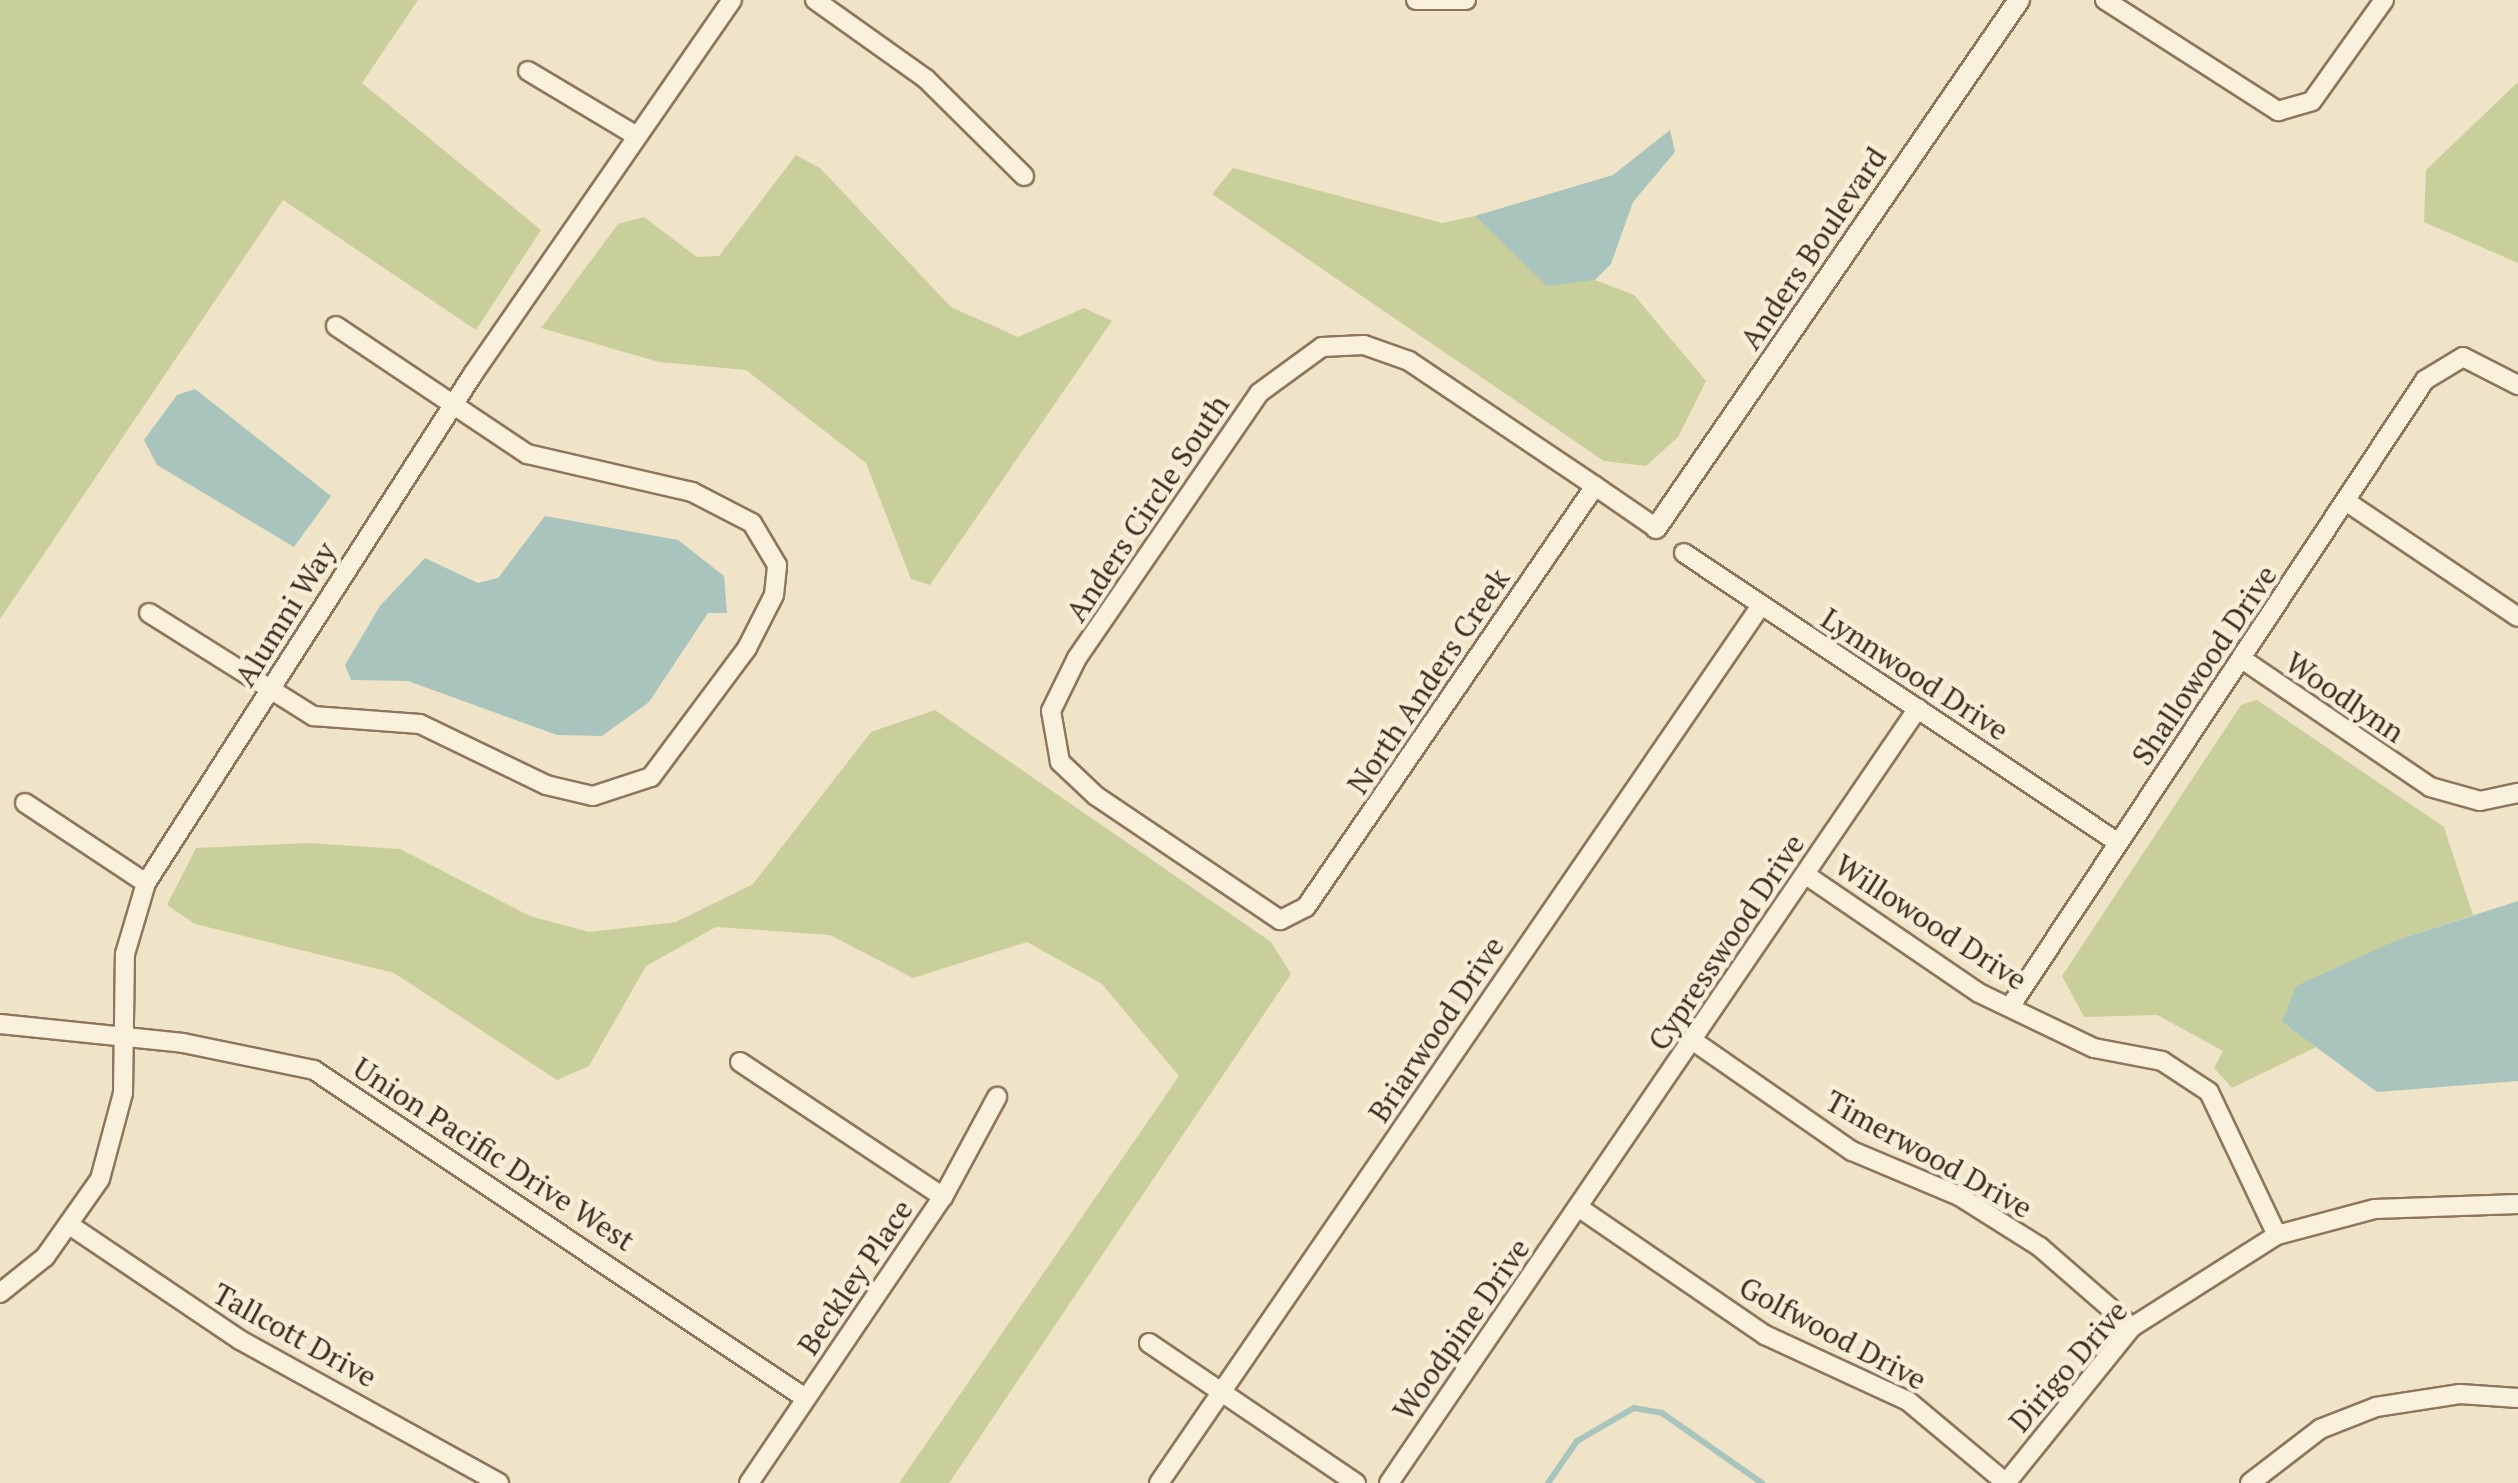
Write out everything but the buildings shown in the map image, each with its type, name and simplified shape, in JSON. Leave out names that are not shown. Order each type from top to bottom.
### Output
[{"type":"street","name":"Alumni Way","points":[[0,1293],[71,1226],[110,1150],[124,1037],[125,954],[146,883],[454,404],[730,0]]},
{"type":"street","points":[[815,0],[926,79],[970,133],[1024,176]]},
{"type":"street","points":[[1416,0],[1466,0]]},
{"type":"street","name":"Anders Boulevard","points":[[1656,528],[2018,0]]},
{"type":"street","points":[[2105,0],[2278,111],[2312,101],[2384,0]]},
{"type":"street","points":[[528,71],[635,135]]},
{"type":"street","points":[[149,613],[268,694],[327,720],[420,724],[568,792],[620,792],[651,777],[676,749],[747,648],[774,595],[777,565],[768,539],[729,508],[527,454],[336,326]]},
{"type":"street","name":"Anders Circle South","points":[[1306,907],[1280,920],[1096,796],[1054,744],[1051,711],[1077,658],[1259,393],[1341,344],[1409,362],[1595,486]]},
{"type":"street","name":"Shallowood Drive","points":[[2010,1007],[2424,380],[2450,361],[2478,361],[2518,385]]},
{"type":"street","points":[[1595,486],[1656,528]]},
{"type":"street","name":"North Anders Creek","points":[[1306,907],[1595,486]]},
{"type":"street","points":[[2346,502],[2518,617]]},
{"type":"street","name":"Lynnwood Drive","points":[[1684,552],[1760,607],[2117,842]]},
{"type":"street","name":"Briarwood Drive","points":[[1158,1483],[1760,607]]},
{"type":"street","name":"Woodlynn","points":[[2242,659],[2417,779],[2455,798],[2518,793]]},
{"type":"street","name":"Cypresswood Drive","points":[[1578,1207],[1918,708]]},
{"type":"street","points":[[26,802],[146,883]]},
{"type":"street","name":"Willowood Drive","points":[[1806,875],[2010,1007],[2094,1048],[2162,1061],[2209,1092],[2277,1235]]},
{"type":"street","name":"Union Pacific Drive West","points":[[0,1024],[243,1053],[352,1090],[805,1398]]},
{"type":"street","name":"Timerwood Drive","points":[[1692,1040],[1852,1151],[1959,1196],[2040,1247],[2132,1326]]},
{"type":"street","points":[[740,1062],[943,1198]]},
{"type":"street","name":"Beckley Place","points":[[748,1483],[943,1198],[997,1096]]},
{"type":"street","name":"Dirigo Drive","points":[[2006,1483],[2132,1326],[2277,1235],[2375,1209],[2518,1204]]},
{"type":"street","name":"Woodpine Drive","points":[[1389,1483],[1578,1207]]},
{"type":"street","name":"Golfwood Drive","points":[[1578,1207],[1765,1335],[1908,1401],[2006,1483]]},
{"type":"street","name":"Tallcott Drive","points":[[71,1226],[240,1340],[499,1483]]},
{"type":"street","points":[[1149,1343],[1356,1483]]},
{"type":"street","points":[[2250,1483],[2320,1430],[2376,1407],[2460,1394],[2518,1398]]},
{"type":"green space","points":[[0,0],[418,0],[362,83],[541,230],[476,330],[283,200],[0,619]]},
{"type":"green space","points":[[2518,82],[2518,263],[2424,222],[2426,170]]},
{"type":"green space","points":[[796,155],[820,168],[951,307],[1018,337],[1084,308],[1112,321],[930,585],[911,579],[866,463],[746,370],[659,362],[541,328],[618,224],[644,217],[697,257],[719,256]]},
{"type":"green space","points":[[1233,168],[1442,223],[1475,216],[1547,285],[1595,280],[1634,295],[1706,381],[1678,437],[1646,466],[1604,461],[1212,194]]},
{"type":"green space","points":[[2257,700],[2444,827],[2473,915],[2397,940],[2282,1022],[2316,1047],[2232,1088],[2214,1068],[2223,1051],[2157,1015],[2084,1017],[2062,976],[2241,705]]},
{"type":"green space","points":[[935,710],[1271,942],[1291,974],[949,1483],[899,1483],[1179,1076],[1102,984],[1027,942],[913,978],[830,935],[716,927],[646,966],[589,1066],[557,1080],[394,973],[195,924],[167,905],[196,848],[307,843],[400,849],[530,916],[589,932],[676,922],[753,884],[871,732]]},
{"type":"water","points":[[1670,130],[1675,152],[1633,202],[1611,264],[1595,280],[1547,286],[1475,216],[1613,175]]},
{"type":"water","points":[[195,389],[331,496],[294,547],[157,465],[144,440],[177,395]]},
{"type":"water","points":[[545,516],[678,540],[724,576],[727,613],[708,613],[649,702],[602,736],[557,735],[408,681],[351,680],[345,665],[380,606],[425,558],[478,583],[498,578]]},
{"type":"water","points":[[2518,901],[2518,1081],[2377,1092],[2282,1022],[2296,986],[2397,940]]},
{"type":"waterway","points":[[1548,1483],[1577,1441],[1634,1408],[1662,1413],[1762,1483]]}]
